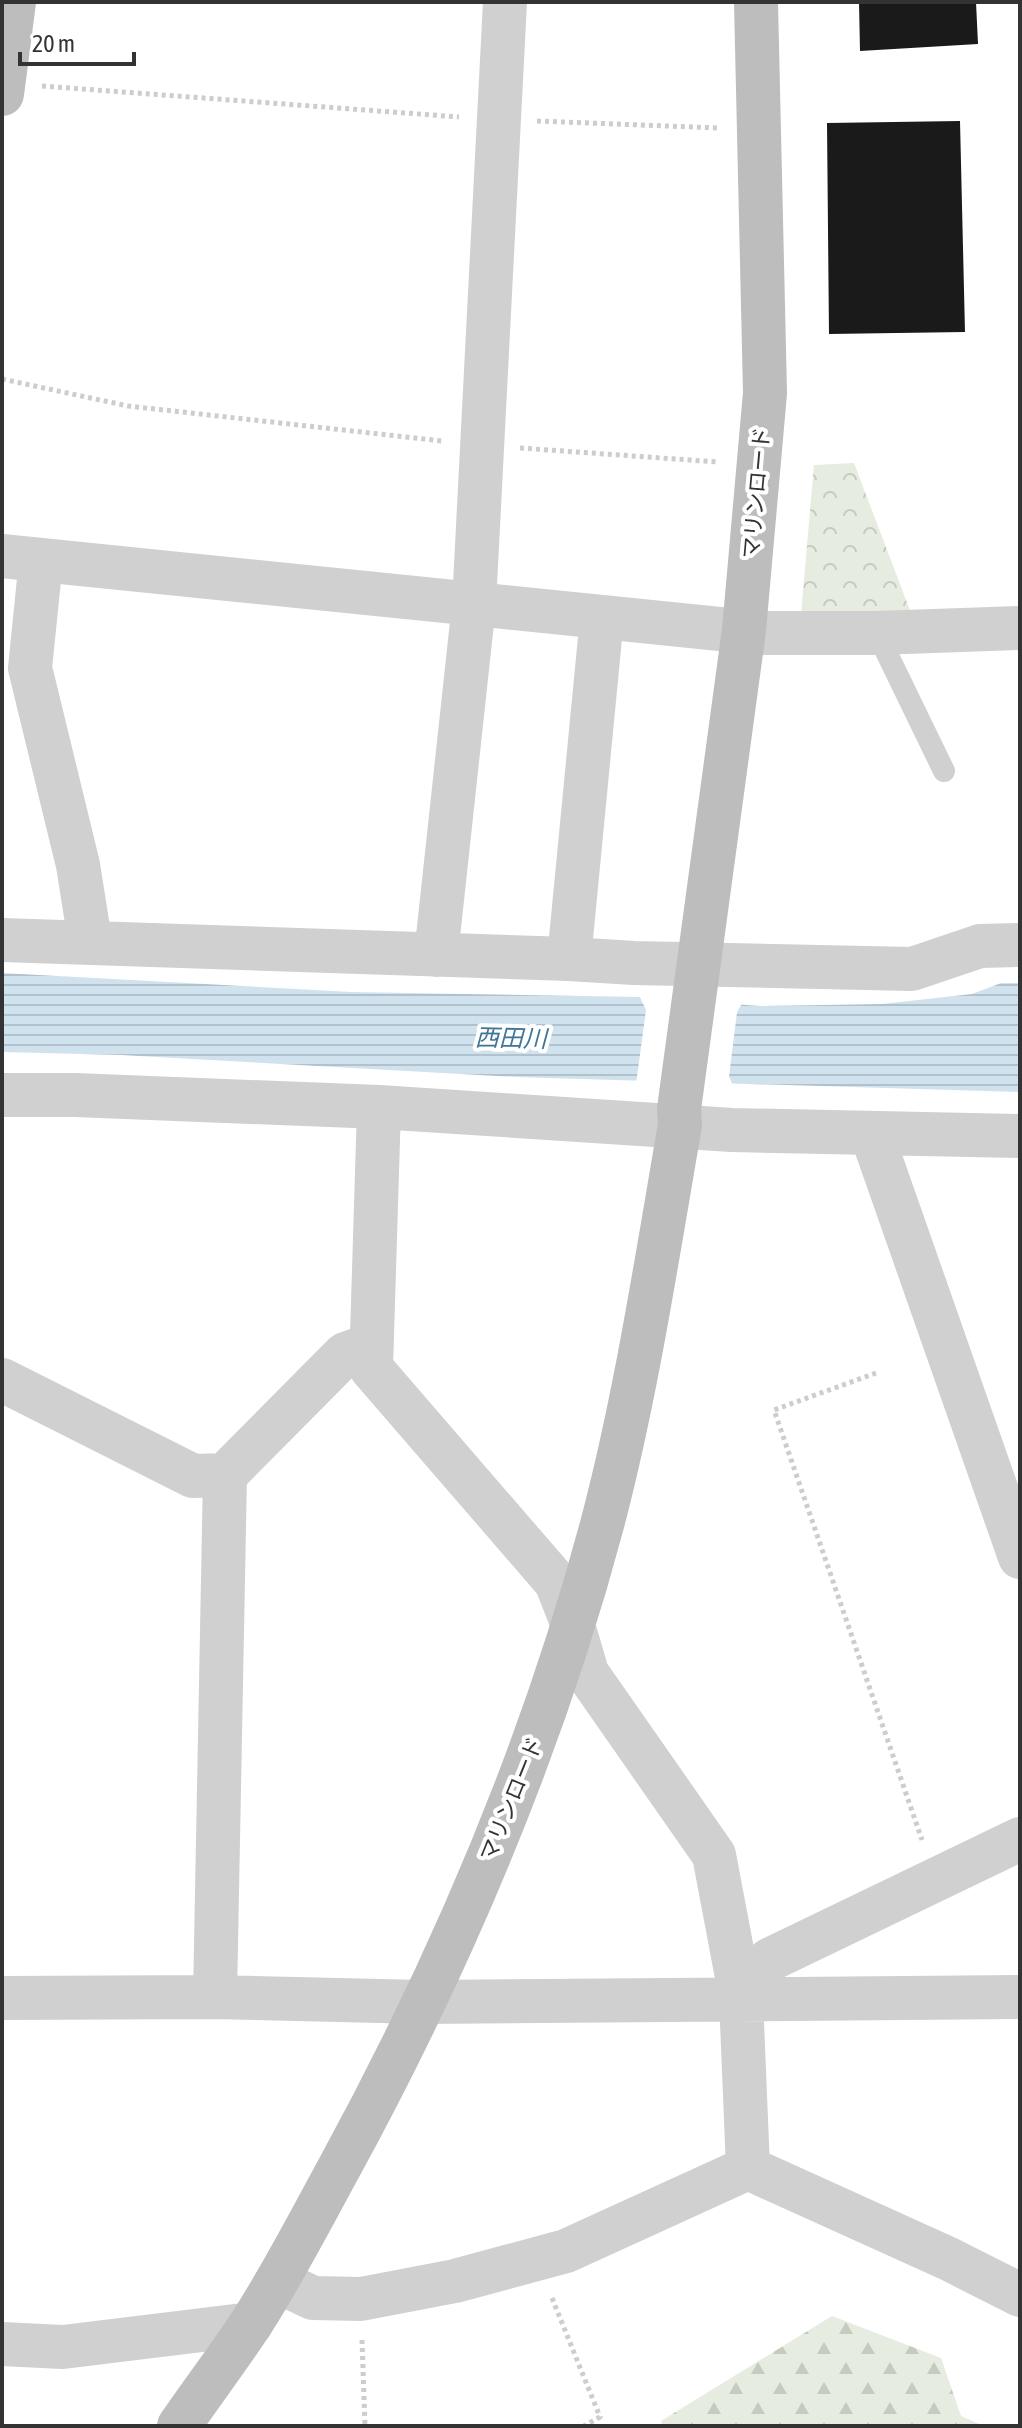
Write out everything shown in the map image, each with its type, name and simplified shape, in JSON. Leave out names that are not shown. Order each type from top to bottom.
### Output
[{"type":"street","points":[[3,89],[14,2]]},
{"type":"street","points":[[436,955],[474,604],[505,2]]},
{"type":"street","name":"マリンロード","points":[[179,2426],[251,2324],[277,2281],[381,2090],[460,1924],[541,1725],[604,1518],[640,1349],[680,1117],[696,972],[744,630],[765,393],[756,2]]},
{"type":"street","points":[[90,941],[78,865],[30,668],[22,558],[759,633],[1020,628]]},
{"type":"street","points":[[569,959],[602,617]]},
{"type":"street","points":[[2,940],[569,959],[696,972],[912,969],[980,946],[1020,945]]},
{"type":"street","points":[[2,1095],[680,1117],[732,1130],[1020,1136]]},
{"type":"street","points":[[379,1107],[371,1368],[556,1582],[587,1673],[714,1855],[741,1998],[748,2168]]},
{"type":"street","points":[[872,1135],[1002,1448],[1020,1557]]},
{"type":"street","points":[[2,1380],[193,1476],[225,1475],[345,1354],[371,1345]]},
{"type":"street","points":[[215,1997],[225,1475]]},
{"type":"street","points":[[741,1998],[769,1960],[1020,1839]]},
{"type":"street","points":[[2,1998],[215,1997],[422,2002],[1020,1997]]},
{"type":"street","points":[[277,2281],[313,2298],[361,2299],[455,2281],[566,2251],[748,2168],[949,2259],[1020,2295]]},
{"type":"street","points":[[2,2344],[63,2347],[251,2324]]},
{"type":"lane","points":[[877,633],[944,771]]},
{"type":"path","points":[[3,89],[498,119],[760,129]]},
{"type":"path","points":[[2,379],[128,406],[480,445],[758,465]]},
{"type":"path","points":[[876,1373],[774,1410],[935,1879]]},
{"type":"path","points":[[536,2260],[600,2417],[584,2426]]},
{"type":"path","points":[[361,2299],[365,2426]]},
{"type":"green space","points":[[854,463],[911,613],[801,614],[814,465]]},
{"type":"green space","points":[[832,2316],[941,2358],[961,2416],[984,2426],[663,2426],[661,2421]]},
{"type":"water","name":"西田川","points":[[2,973],[351,992],[640,997],[760,1006],[882,1004],[972,994],[1001,983],[1020,983],[1020,1092],[516,1077],[121,1055],[2,1052]]},
{"type":"pier","points":[[638,993],[744,1000],[737,1012],[729,1077],[734,1087],[636,1084],[646,1010]]},
{"type":"building","points":[[859,2],[976,2],[978,44],[860,51]]},
{"type":"building","points":[[960,121],[965,332],[829,334],[827,123]]}]
